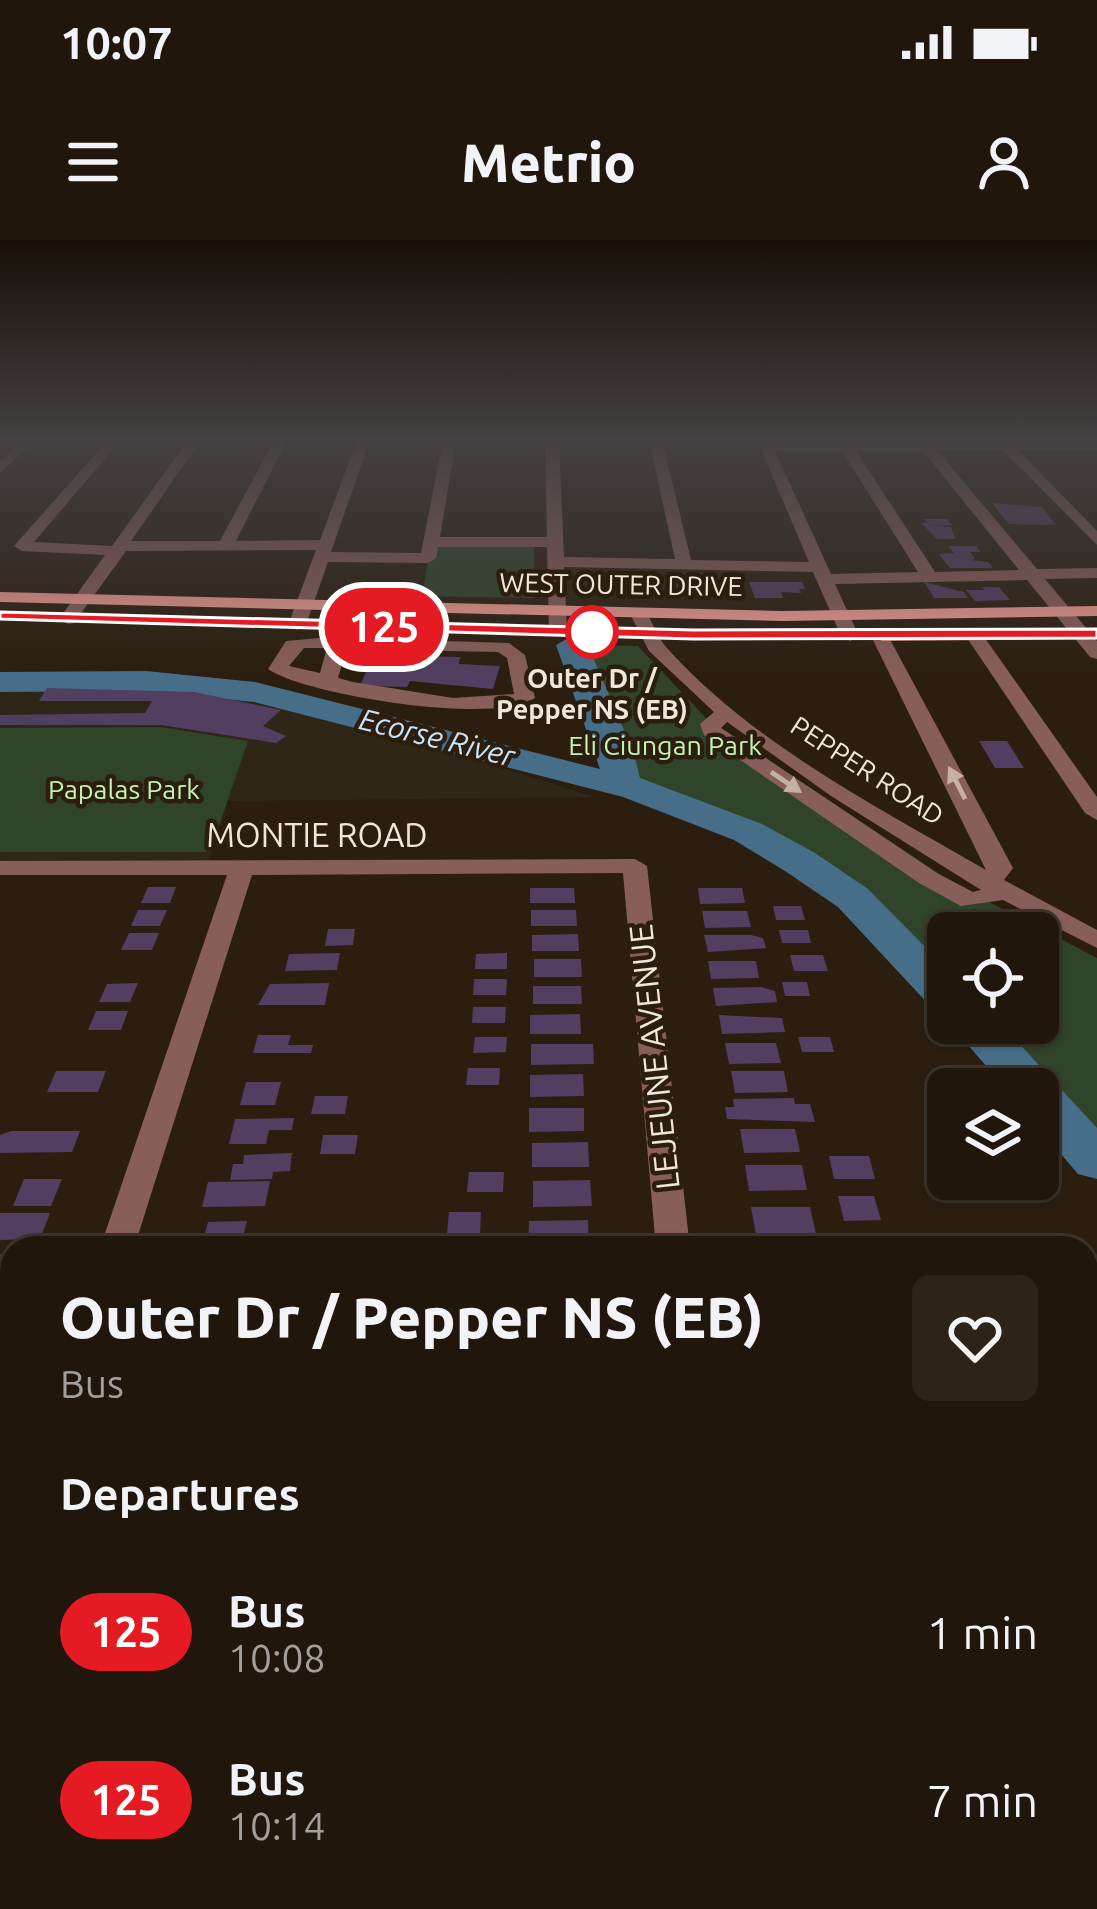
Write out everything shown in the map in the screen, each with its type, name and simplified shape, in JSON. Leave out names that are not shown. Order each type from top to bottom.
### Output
[{"type":"main road","name":"WEST OUTER DRIVE","points":[[0,597],[305,604],[850,636],[1089,634]]},
{"type":"main road","name":"WEST OUTER DRIVE","points":[[642,623],[1097,610]]},
{"type":"main road","points":[[0,616],[302,633]]},
{"type":"main road","name":"WEST OUTER DRIVE","points":[[503,638],[558,621]]},
{"type":"street","points":[[47,518],[22,546],[225,546],[428,558],[435,518]]},
{"type":"street","points":[[68,619],[141,518]]},
{"type":"street","points":[[225,546],[240,518]]},
{"type":"street","points":[[302,633],[503,638],[516,656],[521,700],[407,700],[278,671],[302,633],[305,604],[337,518]]},
{"type":"street","points":[[555,518],[558,621]]},
{"type":"street","points":[[673,518],[684,565]]},
{"type":"street","points":[[797,518],[850,636]]},
{"type":"street","points":[[892,518],[930,577]]},
{"type":"street","points":[[983,518],[1058,611],[1089,634],[1097,653]]},
{"type":"street","points":[[1076,518],[1097,540]]},
{"type":"street","points":[[431,542],[555,542]]},
{"type":"street","points":[[556,562],[930,577],[1097,573]]},
{"type":"street","points":[[642,623],[725,714],[710,724],[711,731],[928,878],[970,901],[994,888],[1001,868],[880,636]]},
{"type":"street","points":[[327,681],[341,634]]},
{"type":"street","points":[[974,635],[1097,813]]},
{"type":"street","name":"MONTIE ROAD","points":[[0,868],[635,866]]},
{"type":"street","name":"LEJEUNE AVENUE","points":[[635,866],[672,1236]]},
{"type":"street","points":[[121,1236],[241,868]]},
{"type":"street","points":[[994,888],[1097,940]]},
{"type":"shaded area","points":[[159,687],[223,695],[395,735],[595,797],[228,801],[207,868],[0,868],[0,688]]},
{"type":"green space","points":[[441,545],[534,545],[534,598],[422,596],[428,561]]},
{"type":"green space","name":"Eli Ciungan Park","points":[[572,645],[638,646],[705,717],[954,884],[1008,912],[927,912],[927,974],[850,896],[797,860],[682,806],[622,785],[616,754]]},
{"type":"green space","name":"Papalas Park","points":[[160,727],[248,741],[210,852],[0,852],[0,728]]},
{"type":"green space","name":"Eli Ciungan Park","points":[[1059,938],[1097,958],[1097,1162],[1059,1115],[1059,1068],[1017,1068],[994,1044],[1059,1044]]},
{"type":"building","points":[[1004,518],[1050,518],[1056,525],[1009,524]]},
{"type":"building","points":[[924,519],[947,519],[952,525],[929,525],[951,527],[955,539],[937,539],[921,523],[927,523]]},
{"type":"building","points":[[948,546],[976,546],[981,552],[970,552],[975,559],[971,560],[988,562],[993,568],[950,568],[939,554],[954,553]]},
{"type":"building","points":[[673,573],[715,573],[724,586],[695,585],[696,592],[675,592]]},
{"type":"building","points":[[631,580],[661,580],[663,591],[632,591]]},
{"type":"building","points":[[749,582],[802,582],[805,589],[781,592],[783,598],[755,598]]},
{"type":"building","points":[[924,582],[964,592],[968,598],[934,598]]},
{"type":"building","points":[[982,587],[999,587],[1010,600],[975,601],[966,590],[985,590]]},
{"type":"building","points":[[414,656],[460,657],[459,664],[500,666],[493,689],[410,681],[407,687],[360,686],[370,662],[412,663]]},
{"type":"building","points":[[47,688],[194,692],[281,710],[263,726],[286,736],[276,743],[161,725],[0,725],[0,715],[145,713],[152,701],[39,701]]},
{"type":"building","points":[[979,741],[1007,741],[1024,768],[995,768]]},
{"type":"building","points":[[148,887],[176,887],[170,903],[141,903]]},
{"type":"building","points":[[530,888],[574,888],[575,903],[530,903]]},
{"type":"building","points":[[698,888],[742,888],[745,903],[700,904]]},
{"type":"building","points":[[773,906],[801,906],[805,920],[776,920]]},
{"type":"building","points":[[138,910],[167,910],[160,926],[131,926]]},
{"type":"building","points":[[531,910],[576,910],[577,926],[531,926]]},
{"type":"building","points":[[702,911],[747,911],[751,927],[705,928]]},
{"type":"building","points":[[328,929],[355,929],[353,945],[325,946]]},
{"type":"building","points":[[779,930],[808,930],[811,943],[782,943]]},
{"type":"building","points":[[129,933],[159,933],[152,950],[121,950]]},
{"type":"building","points":[[578,934],[579,951],[532,951],[532,935]]},
{"type":"building","points":[[704,935],[751,935],[763,938],[766,948],[708,952]]},
{"type":"building","points":[[340,953],[337,970],[285,971],[289,954]]},
{"type":"building","points":[[507,953],[507,969],[475,969],[476,954]]},
{"type":"building","points":[[790,955],[823,955],[828,971],[794,971]]},
{"type":"building","points":[[534,959],[581,959],[582,977],[534,977]]},
{"type":"building","points":[[708,961],[756,961],[759,978],[711,979]]},
{"type":"building","points":[[474,979],[507,979],[506,995],[473,995]]},
{"type":"building","points":[[782,982],[807,982],[810,996],[785,996]]},
{"type":"building","points":[[138,983],[130,1002],[99,1002],[107,984]]},
{"type":"building","points":[[329,983],[325,1005],[258,1005],[270,984]]},
{"type":"building","points":[[533,986],[581,986],[582,1004],[533,1004]]},
{"type":"building","points":[[713,988],[775,991],[777,1002],[716,1006]]},
{"type":"building","points":[[473,1007],[506,1007],[505,1023],[472,1023]]},
{"type":"building","points":[[96,1011],[128,1011],[121,1030],[88,1030]]},
{"type":"building","points":[[580,1014],[581,1034],[530,1034],[530,1015]]},
{"type":"building","points":[[719,1015],[782,1018],[785,1032],[722,1034]]},
{"type":"building","points":[[258,1035],[291,1035],[288,1045],[313,1045],[311,1053],[253,1053]]},
{"type":"building","points":[[475,1037],[507,1037],[506,1052],[473,1053]]},
{"type":"building","points":[[798,1037],[830,1037],[834,1052],[802,1052]]},
{"type":"building","points":[[725,1043],[776,1043],[781,1063],[729,1064]]},
{"type":"building","points":[[531,1044],[593,1044],[594,1064],[531,1065]]},
{"type":"building","points":[[468,1068],[500,1068],[499,1085],[466,1085]]},
{"type":"building","points":[[56,1071],[106,1071],[98,1092],[47,1092]]},
{"type":"building","points":[[731,1071],[784,1071],[788,1092],[735,1093]]},
{"type":"building","points":[[583,1074],[584,1096],[530,1097],[530,1075]]},
{"type":"building","points":[[246,1082],[281,1082],[275,1105],[240,1105]]},
{"type":"building","points":[[315,1096],[348,1096],[345,1114],[311,1114]]},
{"type":"building","points":[[794,1098],[795,1104],[810,1104],[815,1122],[727,1119],[725,1107],[734,1107],[733,1099]]},
{"type":"building","points":[[529,1108],[584,1108],[584,1131],[529,1132]]},
{"type":"building","points":[[294,1118],[292,1130],[269,1130],[266,1144],[229,1144],[235,1119]]},
{"type":"building","points":[[740,1129],[795,1129],[800,1152],[744,1153]]},
{"type":"building","points":[[80,1131],[72,1152],[0,1153],[0,1135]]},
{"type":"building","points":[[323,1135],[358,1135],[355,1154],[320,1154]]},
{"type":"building","points":[[588,1142],[589,1167],[532,1167],[532,1143]]},
{"type":"building","points":[[292,1153],[290,1171],[273,1172],[272,1179],[230,1180],[233,1164],[243,1164],[244,1155]]},
{"type":"building","points":[[829,1156],[869,1156],[875,1179],[834,1179]]},
{"type":"building","points":[[745,1165],[802,1165],[807,1190],[749,1191]]},
{"type":"building","points":[[469,1172],[504,1172],[503,1192],[467,1192]]},
{"type":"building","points":[[24,1179],[62,1179],[51,1206],[13,1206]]},
{"type":"building","points":[[590,1180],[592,1206],[533,1207],[533,1181]]},
{"type":"building","points":[[270,1181],[265,1206],[202,1207],[208,1182]]},
{"type":"building","points":[[838,1196],[874,1196],[881,1220],[844,1221]]},
{"type":"building","points":[[751,1207],[810,1207],[816,1234],[756,1235]]},
{"type":"building","points":[[449,1212],[481,1212],[480,1233],[447,1233]]},
{"type":"building","points":[[0,1213],[50,1213],[41,1236],[0,1236]]},
{"type":"building","points":[[588,1220],[589,1236],[528,1236],[529,1221]]},
{"type":"building","points":[[247,1221],[243,1236],[204,1236],[208,1222]]},
{"type":"waterway","points":[[572,645],[616,754],[622,785]]},
{"type":"waterway","name":"Ecorse River","points":[[0,682],[146,681],[255,692],[636,789],[748,832],[800,862],[853,898],[927,975]]},
{"type":"waterway","name":"Ecorse River","points":[[992,1044],[1015,1068]]},
{"type":"waterway","name":"Ecorse River","points":[[1059,1118],[1097,1162]]},
{"type":"bus line","name":"125","points":[[0,616],[694,634],[1097,634]]},
{"type":"place","name":"Outer Dr / Pepper NS (EB)","points":[[592,632]]}]
